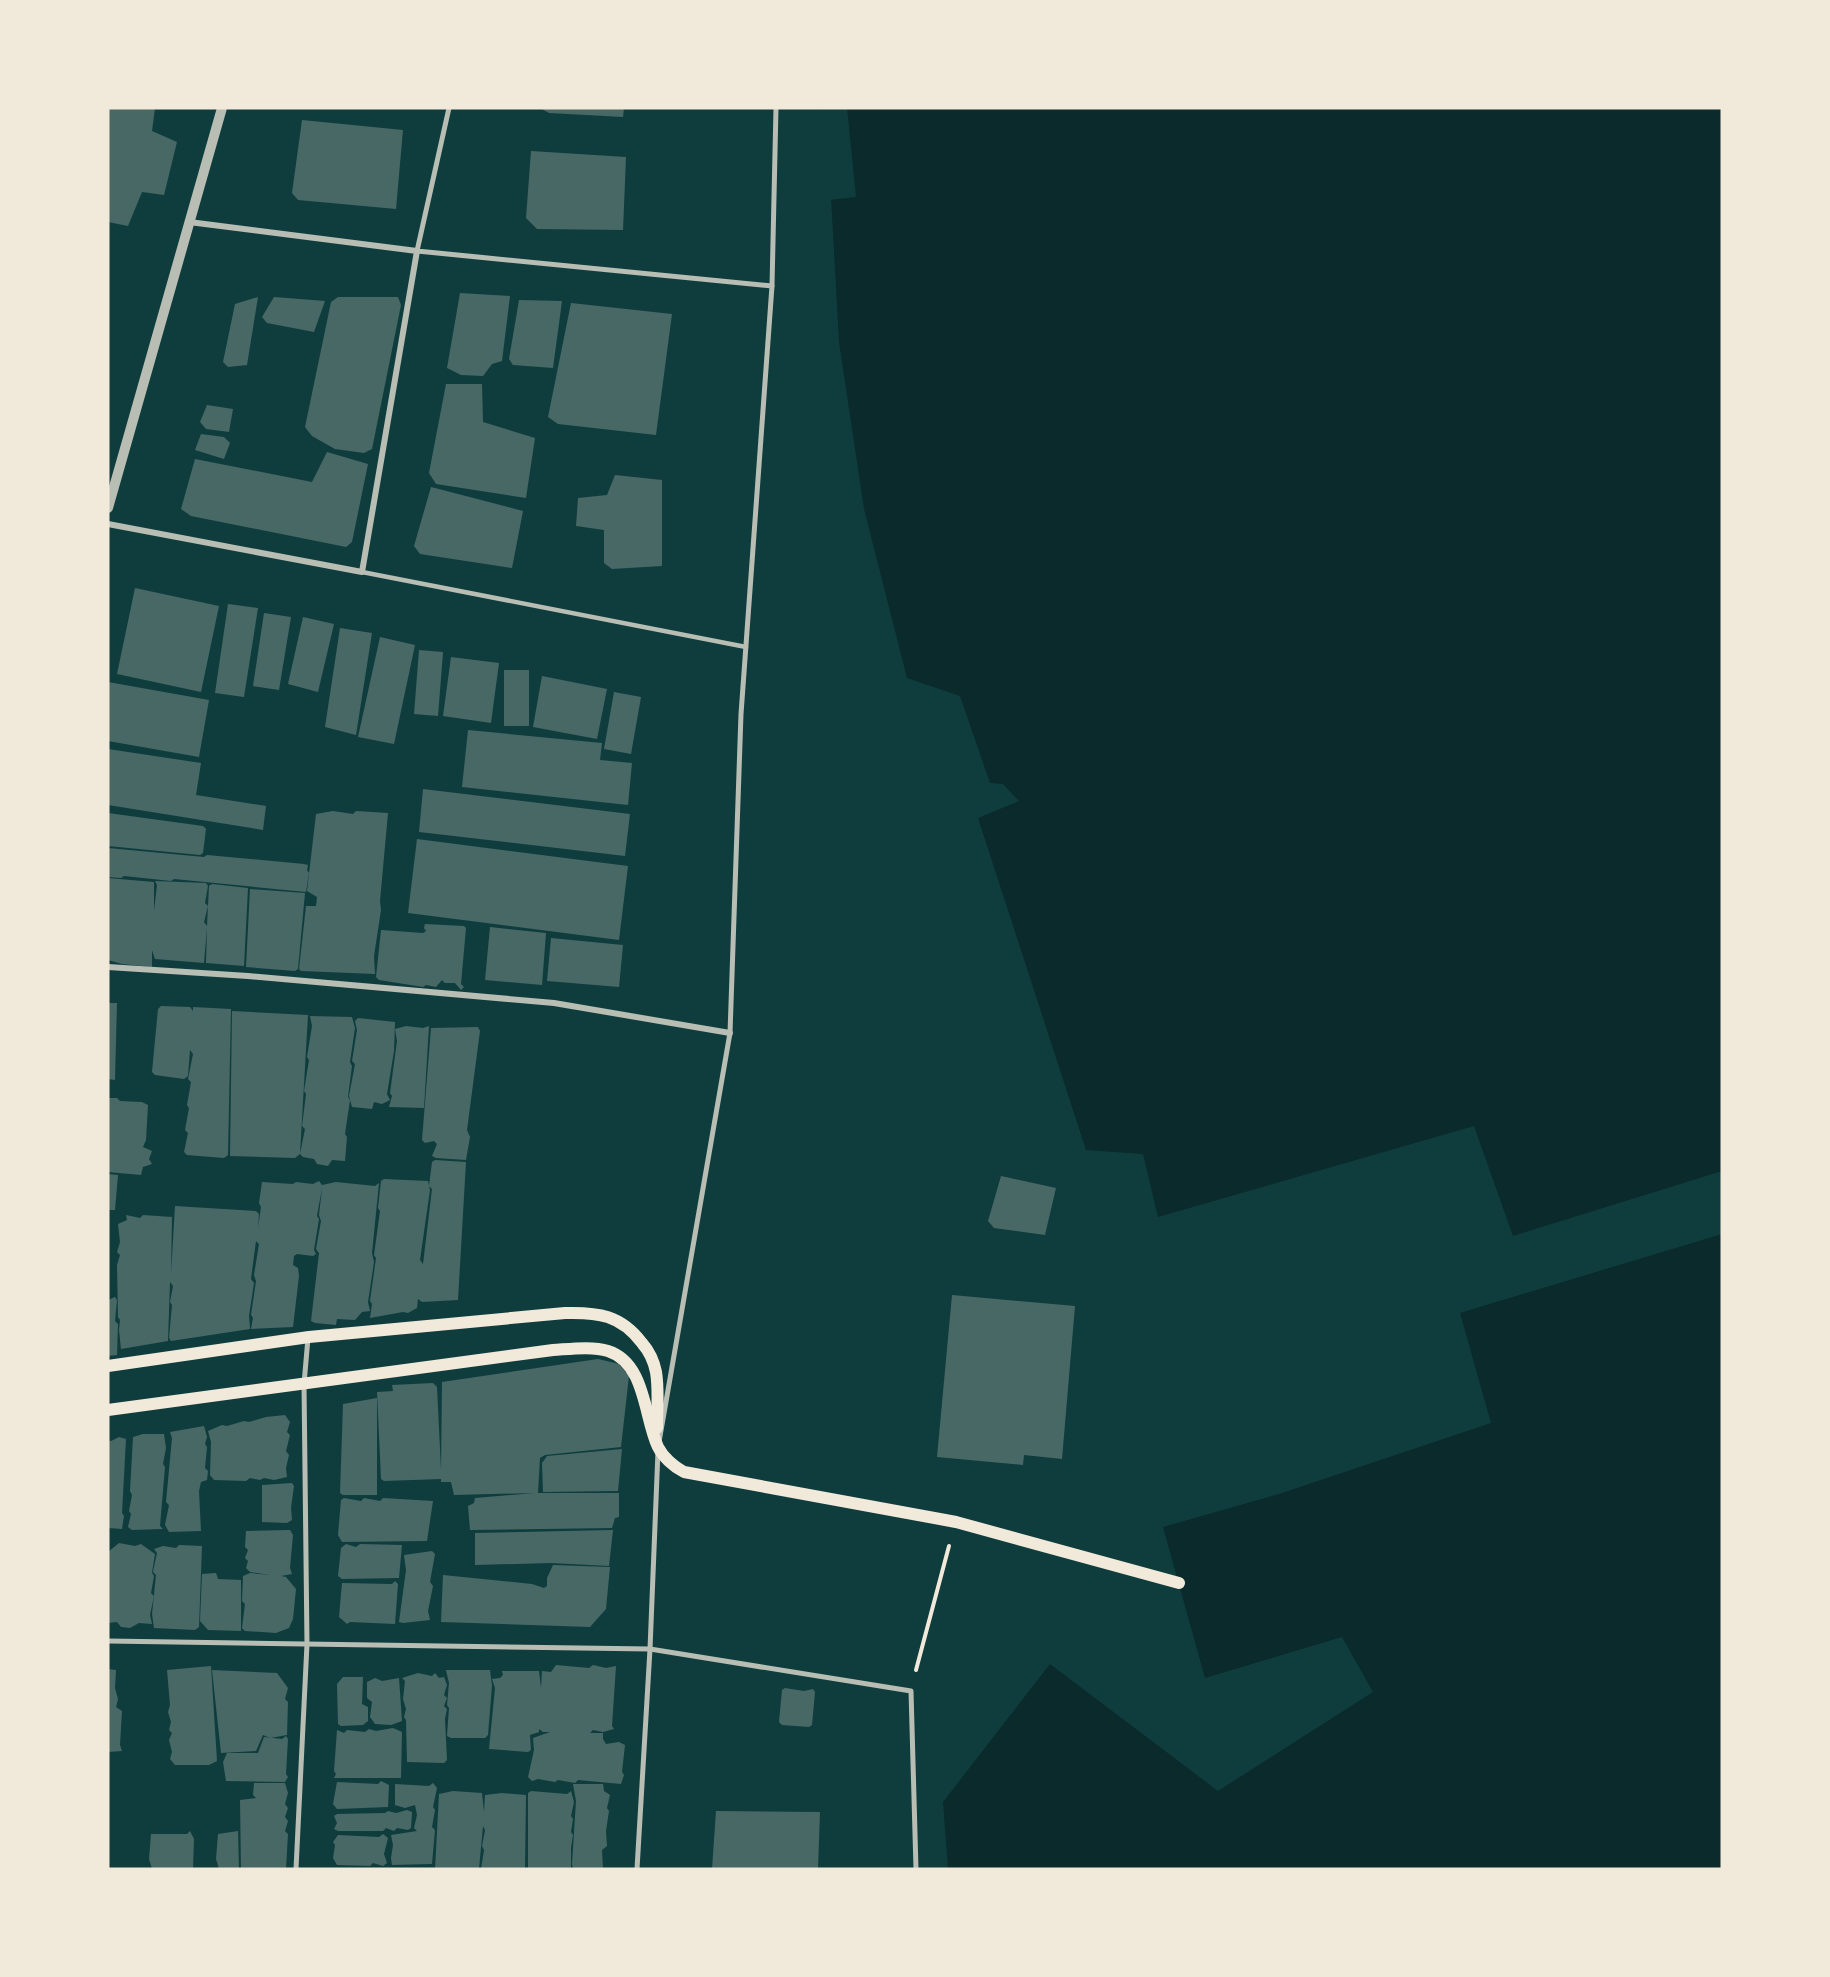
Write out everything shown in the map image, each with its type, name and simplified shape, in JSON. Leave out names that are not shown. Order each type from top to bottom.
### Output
[{"type":"main road","points":[[108,1366],[309,1337],[565,1312],[603,1314],[626,1325],[652,1360],[656,1372],[658,1447]]},
{"type":"main road","points":[[108,1410],[553,1350],[607,1351],[618,1356],[639,1380],[658,1447],[676,1468],[699,1476],[746,1482],[956,1522],[1179,1583]]},
{"type":"street","points":[[108,508],[222,108]]},
{"type":"street","points":[[108,524],[362,572],[417,251],[449,108]]},
{"type":"street","points":[[637,1869],[650,1649],[658,1447],[730,1033],[741,714],[772,286],[776,108]]},
{"type":"street","points":[[189,222],[417,251],[772,286]]},
{"type":"street","points":[[108,967],[248,976],[554,1002],[730,1033]]},
{"type":"street","points":[[296,1869],[307,1644],[304,1384],[309,1337]]},
{"type":"street","points":[[108,1641],[650,1649],[911,1691],[916,1869]]},
{"type":"lane","points":[[362,572],[746,647]]},
{"type":"path","points":[[911,1691],[956,1522]]},
{"type":"water","points":[[824,108],[1722,108],[1722,1171],[1513,1236],[1474,1126],[1158,1217],[1143,1154],[1086,1150],[978,818],[1019,801],[1003,784],[990,783],[960,696],[907,678],[864,509],[839,342]]},
{"type":"water","points":[[1722,1234],[1722,1869],[948,1869],[943,1802],[1050,1664],[1218,1791],[1373,1692],[1342,1637],[1205,1678],[1163,1527],[1279,1494],[1491,1423],[1460,1313]]},
{"type":"pier","points":[[821,108],[847,108],[856,197],[829,200]]},
{"type":"building","points":[[108,108],[155,108],[152,131],[177,142],[164,195],[142,192],[128,226],[108,222]]},
{"type":"building","points":[[540,108],[624,108],[623,117],[549,113]]},
{"type":"building","points":[[302,120],[403,130],[396,209],[298,200],[292,193]]},
{"type":"building","points":[[531,151],[626,157],[623,230],[537,229],[526,218]]},
{"type":"building","points":[[460,293],[510,296],[502,361],[492,364],[483,376],[461,375],[447,368]]},
{"type":"building","points":[[258,297],[247,365],[228,367],[223,362],[235,304]]},
{"type":"building","points":[[274,297],[325,301],[314,332],[267,323],[262,317]]},
{"type":"building","points":[[338,297],[398,297],[401,305],[372,449],[364,453],[335,449],[312,436],[305,427],[331,302]]},
{"type":"building","points":[[519,300],[562,301],[553,368],[513,365],[509,359]]},
{"type":"building","points":[[571,303],[672,314],[656,435],[558,424],[548,417]]},
{"type":"building","points":[[446,384],[482,384],[483,422],[535,438],[526,498],[436,484],[429,473]]},
{"type":"building","points":[[207,405],[233,409],[229,432],[206,429],[200,422]]},
{"type":"building","points":[[201,434],[224,437],[230,443],[224,459],[195,450]]},
{"type":"building","points":[[327,452],[368,464],[352,542],[346,547],[191,516],[181,509],[195,459],[312,482]]},
{"type":"building","points":[[615,475],[662,480],[662,566],[612,569],[604,563],[604,530],[576,526],[578,498],[607,495]]},
{"type":"building","points":[[431,487],[523,511],[512,568],[420,554],[414,546]]},
{"type":"building","points":[[135,588],[219,606],[201,692],[117,674]]},
{"type":"building","points":[[228,604],[258,608],[244,697],[215,693]]},
{"type":"building","points":[[264,613],[291,617],[279,690],[253,686]]},
{"type":"building","points":[[303,617],[334,624],[318,692],[288,684]]},
{"type":"building","points":[[340,628],[372,633],[356,735],[325,727]]},
{"type":"building","points":[[380,637],[415,645],[394,744],[358,737]]},
{"type":"building","points":[[419,650],[443,652],[438,716],[414,714]]},
{"type":"building","points":[[451,657],[499,663],[491,723],[443,716]]},
{"type":"building","points":[[504,670],[529,670],[529,726],[504,726]]},
{"type":"building","points":[[542,676],[607,689],[597,739],[533,727]]},
{"type":"building","points":[[108,682],[209,700],[199,757],[108,741]]},
{"type":"building","points":[[614,692],[641,697],[631,754],[604,749]]},
{"type":"building","points":[[468,730],[602,743],[600,760],[632,763],[628,805],[462,787]]},
{"type":"building","points":[[108,749],[201,763],[196,795],[266,806],[263,830],[108,805]]},
{"type":"building","points":[[423,789],[630,814],[625,856],[419,832]]},
{"type":"building","points":[[333,811],[353,814],[356,811],[388,813],[381,910],[374,956],[375,974],[301,971],[299,969],[306,906],[316,906],[317,897],[307,891],[316,814]]},
{"type":"building","points":[[108,813],[203,826],[206,829],[203,853],[200,855],[108,846]]},
{"type":"building","points":[[417,839],[628,866],[619,940],[408,913]]},
{"type":"building","points":[[108,848],[304,864],[308,865],[309,873],[306,892],[174,879],[171,881],[124,876],[121,878],[108,877]]},
{"type":"building","points":[[108,878],[154,882],[154,911],[157,885],[155,881],[206,883],[208,886],[205,903],[208,906],[209,886],[212,884],[248,888],[244,966],[206,963],[207,927],[204,963],[155,959],[152,950],[152,967],[108,960]],"holes":[[[208,906],[207,926],[204,922]]]},
{"type":"building","points":[[250,889],[305,893],[298,969],[295,971],[246,967]]},
{"type":"building","points":[[425,924],[466,928],[461,984],[464,987],[461,990],[455,983],[445,983],[442,980],[436,987],[426,985],[423,987],[379,980],[376,977],[381,930],[423,933],[426,931]]},
{"type":"building","points":[[490,927],[546,933],[542,985],[485,980]]},
{"type":"building","points":[[551,938],[623,945],[619,987],[547,981]]},
{"type":"building","points":[[108,1003],[117,1003],[115,1080],[108,1079]]},
{"type":"building","points":[[161,1006],[190,1007],[193,1011],[193,1007],[231,1009],[228,1155],[224,1158],[187,1155],[184,1152],[188,1133],[185,1130],[191,1082],[188,1079],[193,1054],[190,1050],[188,1076],[184,1079],[155,1075],[152,1072],[158,1009]]},
{"type":"building","points":[[232,1011],[308,1015],[300,1154],[295,1158],[230,1156]]},
{"type":"building","points":[[310,1016],[352,1017],[355,1028],[350,1062],[352,1066],[345,1134],[347,1137],[345,1161],[332,1160],[328,1166],[317,1164],[314,1159],[303,1157],[300,1154],[305,1129],[302,1126],[309,1060],[307,1057],[312,1026]]},
{"type":"building","points":[[358,1018],[395,1022],[394,1051],[387,1094],[390,1100],[382,1104],[374,1102],[372,1109],[352,1107],[349,1096],[355,1064],[352,1061],[357,1030],[355,1021]]},
{"type":"building","points":[[406,1026],[423,1028],[429,1026],[424,1108],[389,1107],[397,1041],[395,1029]]},
{"type":"building","points":[[478,1027],[480,1031],[467,1130],[470,1137],[466,1160],[436,1158],[432,1156],[437,1144],[434,1141],[425,1143],[422,1140],[431,1028]]},
{"type":"building","points":[[108,1098],[142,1102],[148,1105],[146,1140],[143,1147],[152,1151],[149,1159],[152,1164],[143,1167],[141,1175],[108,1172]]},
{"type":"building","points":[[435,1160],[466,1162],[458,1300],[422,1302],[418,1299],[417,1308],[408,1313],[370,1318],[381,1181],[384,1179],[428,1181],[429,1186],[432,1162]],"holes":[[[429,1186],[432,1189],[423,1264],[420,1260]]]},
{"type":"building","points":[[108,1174],[118,1175],[115,1210],[108,1210]]},
{"type":"building","points":[[1001,1176],[1056,1188],[1045,1235],[994,1228],[988,1221]]},
{"type":"building","points":[[319,1181],[322,1185],[336,1182],[375,1186],[379,1183],[372,1253],[374,1262],[368,1302],[370,1311],[362,1312],[355,1320],[337,1319],[336,1325],[311,1321],[319,1253],[316,1249],[321,1221],[319,1215],[322,1188],[317,1216],[319,1219],[314,1250],[316,1254],[294,1256],[293,1265],[298,1268],[299,1276],[293,1327],[251,1329],[256,1281],[254,1275],[259,1244],[256,1241],[251,1279],[254,1283],[249,1316],[250,1329],[171,1341],[169,1338],[172,1305],[170,1302],[173,1286],[170,1282],[168,1341],[121,1349],[118,1317],[117,1265],[120,1255],[117,1252],[120,1242],[118,1224],[127,1220],[126,1215],[140,1218],[143,1215],[172,1217],[171,1274],[175,1206],[256,1211],[259,1214],[258,1228],[262,1182],[313,1184]]},
{"type":"building","points":[[952,1295],[1075,1306],[1062,1459],[1024,1455],[1023,1465],[937,1457]]},
{"type":"building","points":[[115,1297],[117,1300],[115,1321],[118,1324],[117,1355],[108,1356],[108,1300]]},
{"type":"building","points":[[598,1359],[619,1364],[629,1376],[621,1447],[545,1455],[540,1458],[538,1493],[619,1493],[619,1517],[615,1518],[612,1528],[470,1530],[468,1506],[474,1503],[475,1498],[535,1493],[454,1495],[451,1482],[441,1482],[441,1479],[384,1481],[381,1479],[377,1392],[393,1391],[392,1385],[433,1383],[437,1387],[441,1470],[442,1382]]},
{"type":"building","points":[[377,1398],[377,1495],[343,1495],[340,1493],[343,1404]]},
{"type":"building","points":[[285,1415],[290,1422],[287,1432],[290,1435],[286,1451],[289,1455],[286,1468],[287,1477],[274,1480],[250,1478],[246,1481],[214,1480],[210,1475],[211,1442],[208,1431],[222,1425]]},
{"type":"building","points":[[204,1426],[207,1437],[205,1468],[208,1471],[207,1480],[201,1482],[199,1491],[201,1531],[169,1532],[165,1525],[169,1505],[166,1502],[172,1438],[170,1432]]},
{"type":"building","points":[[143,1434],[164,1434],[166,1448],[160,1526],[163,1529],[132,1530],[128,1527],[131,1514],[129,1511],[132,1495],[130,1491],[133,1437]]},
{"type":"building","points":[[119,1437],[126,1439],[122,1529],[108,1528],[108,1440]]},
{"type":"building","points":[[622,1449],[618,1491],[543,1492],[542,1463],[547,1456]]},
{"type":"building","points":[[292,1483],[294,1486],[292,1520],[287,1523],[262,1522],[262,1485]]},
{"type":"building","points":[[344,1498],[361,1501],[364,1498],[380,1501],[383,1498],[433,1501],[427,1541],[342,1542],[338,1535],[341,1500]]},
{"type":"building","points":[[290,1530],[293,1535],[290,1568],[292,1574],[281,1576],[286,1577],[296,1589],[293,1619],[289,1628],[276,1633],[245,1631],[242,1628],[245,1604],[242,1601],[243,1576],[250,1573],[270,1575],[250,1572],[246,1568],[248,1561],[245,1558],[248,1550],[245,1547],[246,1531]]},
{"type":"building","points":[[613,1530],[609,1566],[551,1563],[475,1565],[475,1533]]},
{"type":"building","points":[[119,1543],[135,1546],[141,1544],[155,1554],[151,1593],[154,1596],[150,1615],[152,1624],[139,1623],[130,1628],[121,1627],[117,1622],[108,1623],[108,1552]]},
{"type":"building","points":[[346,1544],[356,1547],[360,1544],[402,1545],[399,1578],[342,1579],[338,1576],[341,1548]]},
{"type":"building","points":[[179,1545],[202,1546],[199,1627],[195,1630],[154,1628],[152,1614],[156,1575],[153,1572],[157,1553],[154,1549],[163,1546],[176,1548]]},
{"type":"building","points":[[432,1551],[435,1554],[430,1582],[433,1586],[428,1611],[430,1620],[399,1622],[406,1570],[404,1555]]},
{"type":"building","points":[[553,1565],[610,1567],[606,1609],[590,1627],[441,1622],[443,1575],[532,1584],[544,1588],[547,1586],[547,1578]]},
{"type":"building","points":[[216,1573],[218,1579],[241,1580],[241,1631],[208,1630],[200,1621],[202,1574]]},
{"type":"building","points":[[395,1581],[398,1584],[395,1624],[350,1622],[347,1624],[339,1617],[342,1583],[392,1584]]},
{"type":"building","points":[[556,1665],[589,1668],[593,1665],[606,1668],[616,1666],[612,1726],[614,1729],[603,1732],[593,1730],[590,1733],[603,1733],[606,1744],[619,1742],[625,1745],[622,1772],[624,1775],[621,1784],[578,1780],[575,1783],[538,1779],[532,1781],[528,1777],[534,1750],[533,1738],[550,1732],[543,1732],[539,1729],[539,1732],[530,1735],[531,1750],[528,1752],[489,1749],[495,1688],[492,1679],[500,1678],[503,1675],[502,1671],[539,1671],[541,1688],[542,1671],[551,1672]]},
{"type":"building","points":[[211,1666],[217,1761],[209,1765],[175,1765],[170,1759],[172,1752],[169,1740],[172,1733],[169,1730],[171,1722],[168,1712],[170,1705],[167,1670]]},
{"type":"building","points":[[108,1669],[116,1670],[115,1688],[118,1699],[116,1707],[122,1711],[120,1745],[122,1751],[108,1752]]},
{"type":"building","points":[[212,1670],[277,1673],[288,1688],[285,1699],[288,1702],[287,1735],[270,1738],[263,1735],[256,1751],[221,1753]]},
{"type":"building","points":[[446,1670],[490,1670],[492,1686],[488,1735],[485,1738],[447,1736],[449,1683]]},
{"type":"building","points":[[418,1673],[432,1676],[435,1673],[439,1678],[444,1677],[447,1685],[444,1695],[447,1698],[444,1706],[447,1709],[445,1719],[447,1760],[444,1763],[407,1762],[404,1717],[406,1709],[403,1699],[405,1681],[402,1678]]},
{"type":"building","points":[[343,1677],[363,1677],[362,1704],[368,1707],[368,1721],[363,1725],[341,1726],[338,1724],[337,1684]]},
{"type":"building","points":[[375,1678],[382,1681],[399,1678],[402,1721],[391,1725],[375,1724],[370,1717],[372,1702],[367,1698],[367,1682]]},
{"type":"building","points":[[785,1688],[804,1691],[813,1689],[815,1692],[812,1725],[809,1727],[782,1725],[779,1722],[782,1690]]},
{"type":"building","points":[[393,1728],[402,1732],[401,1778],[334,1778],[337,1730],[344,1733],[347,1730],[365,1732],[369,1729],[376,1731]]},
{"type":"building","points":[[286,1736],[288,1739],[286,1774],[288,1777],[285,1782],[226,1781],[223,1762],[227,1753],[258,1753],[264,1737],[282,1739]]},
{"type":"building","points":[[381,1781],[389,1785],[388,1807],[337,1809],[333,1804],[337,1782],[378,1784]]},
{"type":"building","points":[[254,1783],[285,1783],[288,1793],[285,1804],[288,1808],[285,1817],[288,1821],[285,1831],[288,1834],[286,1869],[241,1869],[240,1800],[256,1798],[253,1795]]},
{"type":"building","points":[[433,1783],[437,1788],[433,1807],[435,1810],[432,1827],[435,1830],[432,1864],[392,1865],[391,1835],[417,1831],[414,1828],[417,1815],[415,1805],[405,1808],[395,1805],[395,1784],[429,1786]]},
{"type":"building","points":[[573,1784],[603,1784],[604,1791],[610,1795],[607,1808],[609,1811],[606,1831],[607,1846],[602,1850],[603,1869],[573,1869],[576,1801]]},
{"type":"building","points":[[453,1791],[482,1793],[484,1812],[485,1795],[502,1793],[526,1795],[525,1868],[481,1869],[485,1830],[483,1826],[479,1869],[435,1869],[439,1794]]},
{"type":"building","points":[[531,1791],[567,1794],[571,1791],[574,1802],[571,1816],[573,1835],[571,1869],[528,1869],[528,1793]]},
{"type":"building","points":[[407,1810],[412,1812],[411,1828],[408,1830],[397,1828],[394,1831],[386,1828],[383,1831],[338,1831],[334,1829],[337,1823],[334,1816],[337,1814],[385,1813],[388,1811],[396,1813]]},
{"type":"building","points":[[716,1811],[820,1812],[818,1869],[712,1869]]},
{"type":"building","points":[[190,1831],[194,1839],[193,1869],[152,1869],[149,1859],[151,1834],[187,1834]]},
{"type":"building","points":[[238,1831],[239,1869],[219,1869],[216,1859],[218,1834]]},
{"type":"building","points":[[383,1834],[388,1838],[384,1854],[387,1863],[383,1866],[373,1863],[370,1866],[337,1865],[333,1858],[335,1845],[333,1842],[338,1835],[379,1837]]}]
